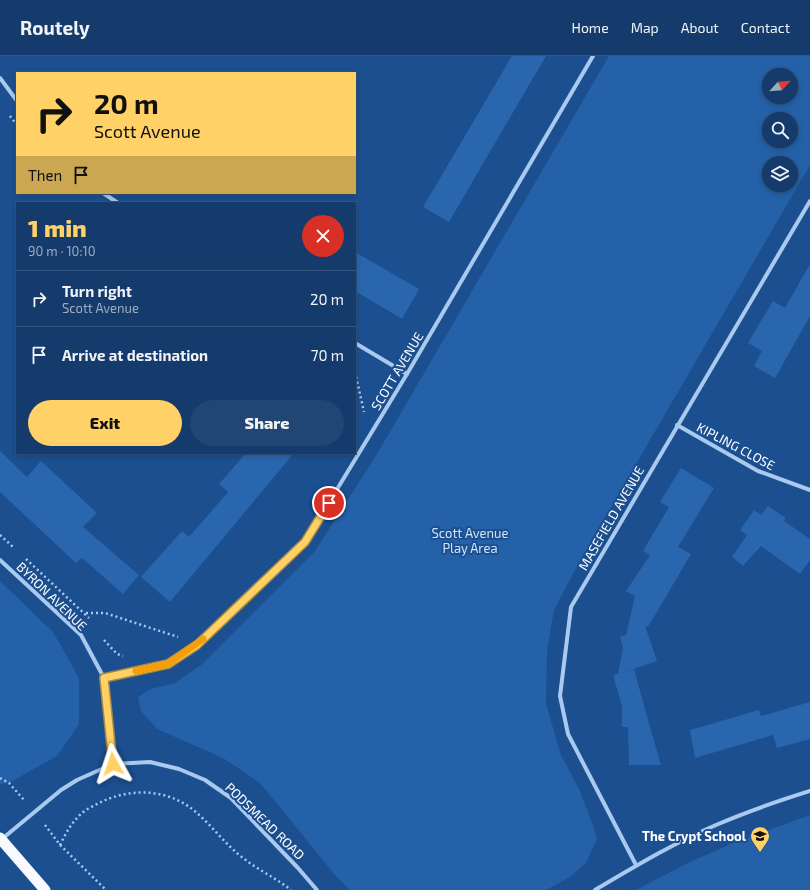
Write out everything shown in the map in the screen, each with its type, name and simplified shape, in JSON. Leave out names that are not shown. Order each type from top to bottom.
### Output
[{"type":"highway","points":[[1,839],[45,890]]},
{"type":"street","name":"SCOTT AVENUE","points":[[104,678],[168,664],[197,645],[305,542],[407,374],[593,56]]},
{"type":"street","points":[[0,78],[16,100]]},
{"type":"street","points":[[104,194],[116,202]]},
{"type":"street","name":"MASEFIELD AVENUE","points":[[636,866],[568,734],[560,696],[570,607],[677,425],[808,208],[810,201]]},
{"type":"street","points":[[356,345],[407,374]]},
{"type":"street","name":"KIPLING CLOSE","points":[[677,425],[758,471],[810,490]]},
{"type":"street","name":"BYRON AVENUE","points":[[0,560],[54,612],[81,635],[104,678],[113,764]]},
{"type":"street","name":"PODSMEAD ROAD","points":[[1,839],[35,813],[61,790],[77,780],[113,764],[150,762],[179,769],[205,780],[231,798],[317,890]]},
{"type":"street","points":[[595,890],[636,866],[715,826],[810,791]]},
{"type":"path","points":[[356,376],[365,415]]},
{"type":"path","points":[[0,535],[14,548]]},
{"type":"path","points":[[25,558],[86,613],[90,619]]},
{"type":"path","points":[[54,612],[105,613],[197,645]]},
{"type":"path","points":[[102,639],[117,654],[130,659]]},
{"type":"path","points":[[0,778],[8,783],[35,813],[60,845],[106,890]]},
{"type":"path","points":[[60,845],[66,832],[78,816],[91,807],[111,797],[138,791],[153,793],[172,797],[197,813],[221,839],[243,858],[291,890]]},
{"type":"green space","name":"Scott Avenue Play Area","points":[[609,56],[810,56],[810,165],[798,186],[798,156],[762,156],[762,192],[794,192],[582,557],[554,610],[547,651],[546,704],[561,755],[579,789],[597,839],[586,863],[570,877],[546,890],[350,890],[335,875],[260,783],[223,758],[157,729],[141,711],[138,697],[151,689],[175,683],[201,665],[315,551],[377,454]]},
{"type":"green space","points":[[0,581],[53,632],[79,678],[79,724],[57,756],[9,783],[0,784]]},
{"type":"green space","name":"The Crypt School","points":[[810,815],[810,890],[636,890],[688,863],[733,843]]},
{"type":"building","points":[[512,56],[546,56],[449,222],[423,207]]},
{"type":"building","points":[[356,253],[419,289],[402,319],[356,292]]},
{"type":"building","points":[[810,264],[810,316],[775,378],[754,366],[762,351],[748,343],[773,301],[785,308]]},
{"type":"building","points":[[0,451],[27,477],[41,461],[97,513],[83,527],[139,575],[123,594],[82,558],[76,563],[0,492]]},
{"type":"building","points":[[245,454],[293,454],[170,602],[141,577],[182,531],[189,537],[228,492],[219,484]]},
{"type":"building","points":[[681,468],[714,488],[678,547],[691,554],[648,627],[645,626],[657,661],[618,674],[623,648],[620,637],[626,635],[635,596],[626,591],[650,555],[643,551],[669,507],[660,502]]},
{"type":"building","points":[[768,506],[786,518],[784,521],[810,539],[810,560],[800,574],[761,546],[743,566],[732,557],[747,535],[740,530],[754,510],[761,515]]},
{"type":"building","points":[[634,669],[661,765],[629,765],[628,727],[622,727],[622,706],[613,675]]},
{"type":"building","points":[[810,702],[810,739],[777,748],[773,735],[695,758],[690,730],[759,710],[761,716]]},
{"type":"slow traffic","points":[[136,671],[168,664],[197,645],[203,639]]},
{"type":"place","name":"The Crypt School","points":[[760,853]]},
{"type":"route","points":[[113,764],[108,704],[104,678],[168,664],[197,645],[305,542],[329,503]]}]
